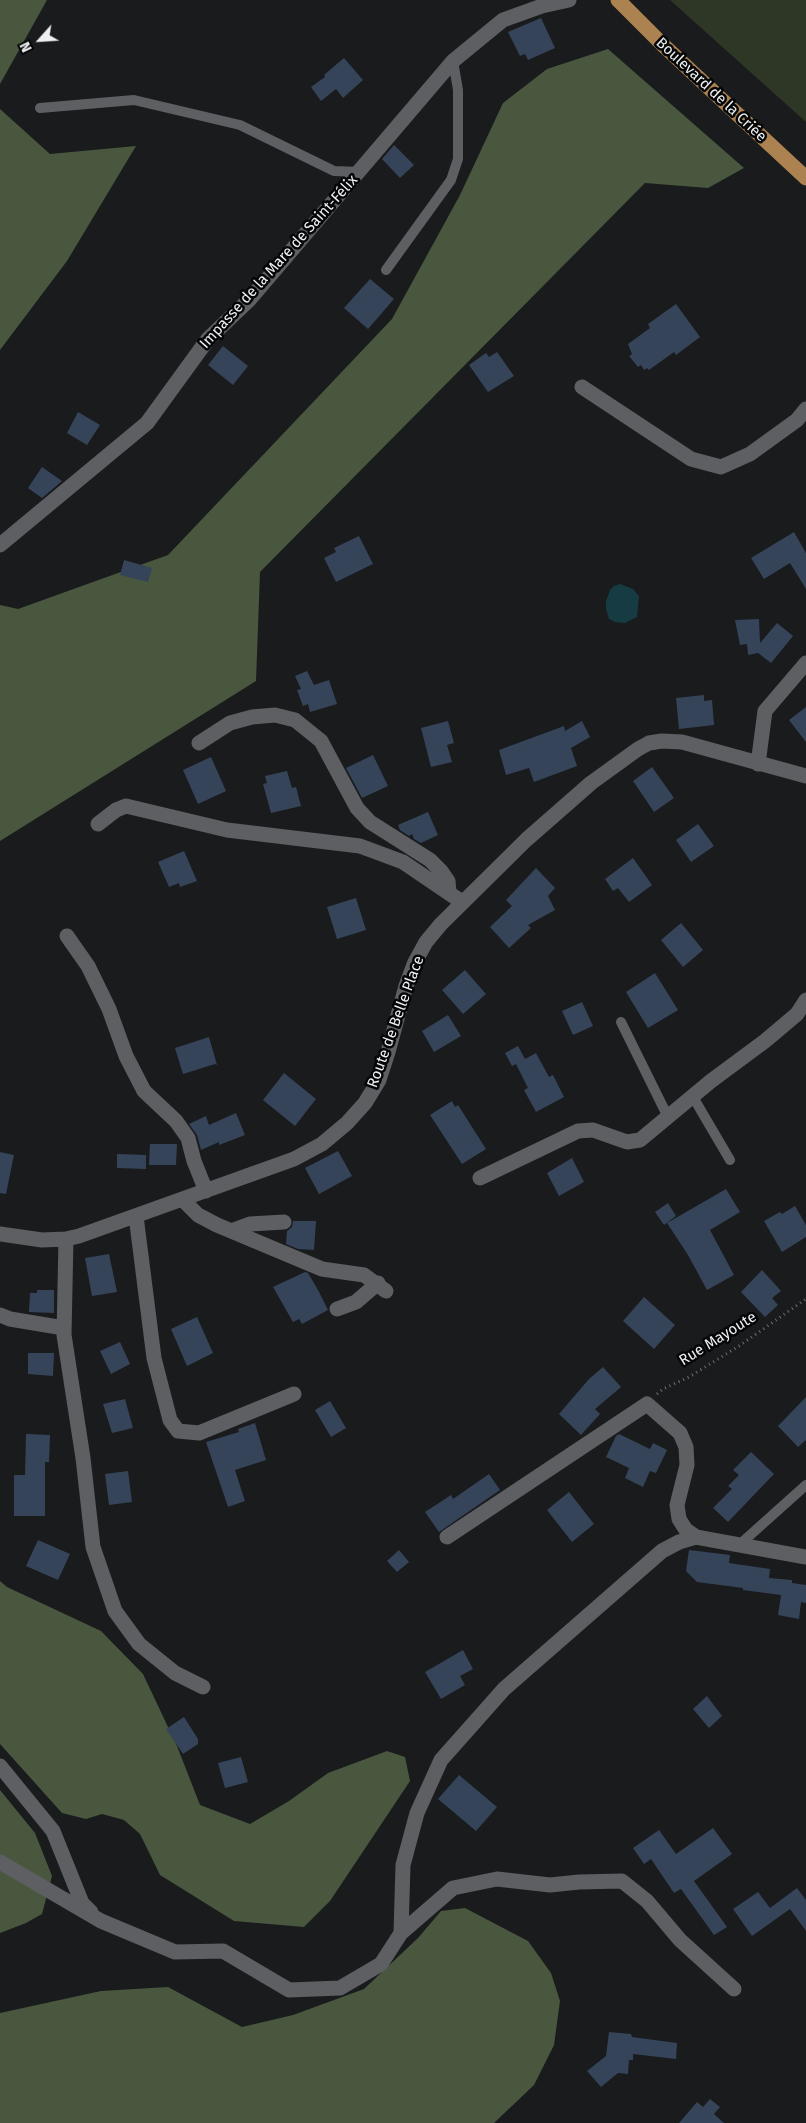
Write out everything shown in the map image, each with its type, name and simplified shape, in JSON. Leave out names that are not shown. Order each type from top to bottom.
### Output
[{"type":"main road","name":"Boulevard de la Criée","points":[[618,0],[663,46],[806,178]]},
{"type":"street","name":"Impasse de la Mare de Saint-Félix","points":[[0,545],[147,423],[208,339],[250,299],[453,61],[504,20],[542,6],[569,0]]},
{"type":"street","points":[[582,386],[691,459],[721,467],[750,454],[797,420],[806,409]]},
{"type":"street","points":[[758,764],[765,711],[806,663]]},
{"type":"street","points":[[199,743],[230,723],[252,717],[275,715],[295,720],[321,741],[357,808],[370,822],[430,860],[442,871],[448,881],[449,892]]},
{"type":"street","name":"Route de Belle Place","points":[[0,1234],[42,1240],[66,1239],[294,1160],[322,1144],[366,1103],[382,1071],[406,986],[415,962],[436,930],[526,840],[590,783],[619,762],[649,744],[662,740],[682,742],[806,776]]},
{"type":"street","points":[[98,824],[116,810],[126,806],[227,830],[360,846],[403,862],[462,902]]},
{"type":"street","points":[[67,936],[92,975],[109,1009],[126,1056],[144,1091],[176,1121],[188,1138],[194,1161],[206,1191]]},
{"type":"street","points":[[480,1178],[578,1131],[593,1130],[627,1142],[640,1140],[797,1014],[806,1000]]},
{"type":"street","points":[[183,1200],[198,1214],[231,1231],[322,1269],[364,1275],[382,1287],[356,1302],[337,1309]]},
{"type":"street","points":[[136,1216],[154,1358],[170,1420],[178,1431],[200,1433],[294,1394]]},
{"type":"street","points":[[231,1231],[250,1224],[284,1222]]},
{"type":"street","points":[[66,1239],[64,1328],[83,1458],[93,1547],[115,1610],[139,1644],[176,1673],[203,1687]]},
{"type":"street","points":[[0,1315],[10,1319],[64,1328]]},
{"type":"street","points":[[447,1537],[647,1404],[680,1433],[686,1447],[687,1465],[677,1505],[679,1519],[686,1530],[696,1537],[806,1558]]},
{"type":"street","points":[[401,1933],[403,1865],[417,1813],[441,1760],[504,1689],[592,1612],[662,1551],[679,1542],[696,1537]]},
{"type":"street","points":[[787,1554],[806,1568]]},
{"type":"street","points":[[0,1766],[52,1831],[82,1904],[101,1922]]},
{"type":"street","points":[[0,1862],[101,1922],[175,1952],[223,1951],[289,1990],[340,1988],[381,1964],[401,1933],[453,1888],[498,1879],[550,1886],[579,1882],[622,1881],[647,1901],[680,1940],[734,1989]]},
{"type":"lane","points":[[386,270],[450,180],[458,159],[458,90],[453,61]]},
{"type":"lane","points":[[40,108],[134,100],[240,125],[334,171],[360,172]]},
{"type":"lane","points":[[620,1022],[668,1117]]},
{"type":"lane","points":[[693,1097],[730,1160]]},
{"type":"lane","points":[[738,1546],[806,1485]]},
{"type":"path","name":"Rue Mayoute","points":[[647,1404],[663,1388],[689,1377],[739,1346],[806,1299]]},
{"type":"green space","points":[[0,0],[47,0],[0,84]]},
{"type":"green space","points":[[670,0],[806,0],[806,122]]},
{"type":"green space","points":[[608,49],[744,168],[708,188],[645,183],[260,572],[256,681],[0,841],[0,605],[18,609],[168,555],[392,319],[460,195],[503,103],[547,69]]},
{"type":"green space","points":[[0,109],[50,154],[136,146],[67,261],[0,350]]},
{"type":"green space","points":[[0,1581],[7,1587],[101,1631],[143,1674],[177,1746],[200,1805],[250,1824],[289,1801],[328,1773],[387,1751],[405,1757],[410,1781],[330,1901],[304,1927],[234,1921],[160,1875],[140,1834],[124,1820],[102,1814],[86,1819],[62,1813],[0,1744]]},
{"type":"green space","points":[[0,1790],[35,1833],[52,1876],[42,1914],[26,1923],[0,1933]]},
{"type":"green space","points":[[465,1908],[528,1941],[551,1973],[560,2001],[554,2045],[534,2085],[494,2123],[0,2123],[0,2013],[101,1991],[168,1987],[242,2027],[293,2015],[364,1989],[418,1938],[441,1911]]},
{"type":"water","points":[[620,584],[633,589],[639,596],[637,617],[625,623],[609,619],[606,609],[606,601],[610,590]]},
{"type":"building","points":[[541,18],[555,48],[528,60],[525,54],[520,56],[508,32]]},
{"type":"building","points":[[344,58],[363,80],[343,98],[336,89],[321,101],[311,87],[325,77],[324,75]]},
{"type":"building","points":[[394,145],[414,165],[400,178],[382,159]]},
{"type":"building","points":[[370,279],[394,299],[368,329],[344,308]]},
{"type":"building","points":[[676,304],[700,337],[676,355],[674,352],[649,370],[647,368],[644,370],[641,365],[638,367],[629,356],[632,354],[628,344],[650,328],[648,324]]},
{"type":"building","points":[[223,346],[248,366],[233,385],[208,365]]},
{"type":"building","points":[[497,352],[514,376],[488,392],[469,365],[486,353],[489,357]]},
{"type":"building","points":[[78,412],[100,425],[87,445],[67,433]]},
{"type":"building","points":[[42,467],[62,481],[42,498],[28,488]]},
{"type":"building","points":[[794,532],[806,553],[806,589],[790,563],[764,579],[751,558]]},
{"type":"building","points":[[359,536],[373,564],[336,582],[324,558],[336,552],[334,548]]},
{"type":"building","points":[[124,560],[152,568],[148,582],[120,575]]},
{"type":"building","points":[[759,619],[760,643],[777,623],[793,636],[771,663],[758,653],[748,655],[747,644],[740,645],[735,620]]},
{"type":"building","points":[[307,671],[314,685],[329,680],[337,704],[310,712],[308,704],[303,706],[297,690],[301,689],[295,676]]},
{"type":"building","points":[[704,695],[704,701],[712,700],[714,725],[679,729],[676,698]]},
{"type":"building","points":[[806,707],[806,742],[789,720]]},
{"type":"building","points":[[448,721],[454,743],[447,745],[452,762],[431,767],[421,728]]},
{"type":"building","points":[[582,721],[590,737],[571,748],[577,766],[534,782],[529,768],[506,775],[499,750],[564,726],[565,731]]},
{"type":"building","points":[[373,755],[388,786],[362,798],[346,768]]},
{"type":"building","points":[[211,757],[226,791],[198,804],[183,770]]},
{"type":"building","points":[[652,767],[674,798],[654,812],[633,781]]},
{"type":"building","points":[[287,771],[292,788],[296,787],[301,806],[271,813],[263,784],[267,783],[265,776]]},
{"type":"building","points":[[428,812],[438,835],[421,843],[414,839],[412,834],[409,836],[400,830],[398,825]]},
{"type":"building","points":[[698,824],[714,846],[691,862],[676,840]]},
{"type":"building","points":[[184,851],[197,881],[180,887],[179,883],[169,887],[158,862]]},
{"type":"building","points":[[633,858],[652,885],[629,902],[618,888],[613,891],[605,879]]},
{"type":"building","points":[[536,868],[555,888],[548,896],[555,910],[528,925],[531,928],[509,948],[490,927],[512,906],[506,900]]},
{"type":"building","points":[[356,898],[366,930],[337,939],[327,907]]},
{"type":"building","points":[[681,923],[703,950],[683,967],[661,940]]},
{"type":"building","points":[[465,970],[486,994],[463,1014],[442,990]]},
{"type":"building","points":[[655,973],[678,1010],[648,1028],[626,992]]},
{"type":"building","points":[[582,1002],[593,1026],[573,1035],[562,1011]]},
{"type":"building","points":[[448,1015],[461,1036],[434,1052],[422,1031]]},
{"type":"building","points":[[209,1037],[217,1065],[183,1074],[175,1048]]},
{"type":"building","points":[[518,1046],[525,1059],[536,1053],[549,1077],[553,1075],[564,1097],[536,1112],[524,1090],[528,1088],[516,1064],[512,1066],[505,1053]]},
{"type":"building","points":[[284,1073],[316,1099],[295,1126],[263,1100]]},
{"type":"building","points":[[452,1101],[455,1107],[458,1105],[486,1149],[462,1164],[430,1115]]},
{"type":"building","points":[[236,1113],[245,1135],[219,1145],[219,1142],[201,1150],[197,1135],[189,1124],[206,1116],[209,1125]]},
{"type":"building","points":[[150,1144],[177,1144],[176,1165],[149,1165]]},
{"type":"building","points":[[338,1151],[352,1176],[319,1194],[305,1168]]},
{"type":"building","points":[[0,1152],[14,1155],[6,1194],[0,1193]]},
{"type":"building","points":[[117,1154],[146,1155],[146,1169],[117,1168]]},
{"type":"building","points":[[572,1158],[584,1182],[559,1196],[547,1173]]},
{"type":"building","points":[[726,1189],[740,1212],[710,1230],[734,1275],[707,1290],[688,1255],[667,1223]]},
{"type":"building","points":[[668,1203],[676,1216],[664,1225],[655,1212]]},
{"type":"building","points":[[795,1206],[806,1225],[806,1237],[782,1252],[764,1221],[780,1212],[782,1214]]},
{"type":"building","points":[[293,1221],[316,1221],[314,1250],[298,1249],[286,1244],[287,1231],[292,1227]]},
{"type":"building","points":[[109,1254],[117,1292],[92,1296],[85,1258]]},
{"type":"building","points":[[762,1270],[781,1291],[772,1298],[778,1305],[765,1317],[741,1292]]},
{"type":"building","points":[[305,1272],[308,1273],[328,1310],[302,1324],[299,1319],[293,1322],[273,1287]]},
{"type":"building","points":[[37,1290],[54,1290],[54,1313],[29,1312],[30,1293],[37,1293]]},
{"type":"building","points":[[644,1297],[675,1325],[654,1349],[623,1321]]},
{"type":"building","points":[[197,1317],[213,1353],[187,1366],[171,1329]]},
{"type":"building","points":[[120,1342],[130,1364],[111,1374],[100,1351]]},
{"type":"building","points":[[28,1353],[54,1353],[53,1376],[28,1374]]},
{"type":"building","points":[[603,1367],[621,1387],[595,1409],[600,1414],[581,1435],[559,1414],[589,1379]]},
{"type":"building","points":[[806,1397],[806,1440],[798,1447],[778,1426]]},
{"type":"building","points":[[125,1399],[133,1428],[112,1433],[103,1404]]},
{"type":"building","points":[[330,1401],[346,1428],[331,1437],[315,1410]]},
{"type":"building","points":[[255,1423],[266,1460],[235,1470],[245,1501],[228,1507],[206,1442],[239,1432],[238,1429]]},
{"type":"building","points":[[26,1434],[50,1435],[49,1462],[45,1462],[45,1516],[14,1516],[14,1475],[25,1475]]},
{"type":"building","points":[[619,1434],[650,1449],[653,1443],[667,1450],[656,1473],[650,1471],[643,1487],[625,1478],[629,1468],[606,1457],[616,1436]]},
{"type":"building","points":[[751,1452],[774,1474],[728,1522],[713,1508],[732,1489],[728,1486],[739,1475],[733,1470]]},
{"type":"building","points":[[128,1471],[132,1502],[109,1505],[105,1474]]},
{"type":"building","points":[[489,1474],[500,1490],[439,1532],[425,1512],[451,1495],[453,1499]]},
{"type":"building","points":[[569,1492],[594,1524],[572,1542],[547,1510]]},
{"type":"building","points":[[38,1540],[70,1554],[58,1580],[26,1566]]},
{"type":"building","points":[[399,1550],[409,1562],[397,1572],[387,1561]]},
{"type":"building","points":[[689,1550],[730,1555],[729,1563],[770,1569],[769,1578],[792,1580],[792,1583],[806,1585],[806,1603],[801,1602],[799,1619],[778,1615],[781,1595],[697,1582],[686,1571]]},
{"type":"building","points":[[463,1650],[473,1669],[460,1676],[465,1685],[441,1699],[425,1672]]},
{"type":"building","points":[[707,1696],[722,1716],[709,1728],[693,1709]]},
{"type":"building","points":[[184,1717],[198,1739],[198,1744],[183,1754],[166,1729]]},
{"type":"building","points":[[241,1757],[248,1782],[225,1788],[218,1763]]},
{"type":"building","points":[[459,1775],[497,1807],[476,1831],[438,1799]]},
{"type":"building","points":[[713,1828],[732,1854],[694,1881],[727,1927],[714,1935],[681,1889],[674,1893],[651,1859],[644,1864],[633,1848],[659,1830],[676,1854]]},
{"type":"building","points":[[797,1888],[806,1900],[806,1931],[790,1909],[752,1936],[733,1909],[758,1892],[770,1908]]},
{"type":"building","points":[[609,2032],[631,2034],[632,2037],[677,2043],[676,2059],[633,2054],[633,2060],[629,2060],[628,2074],[618,2073],[601,2087],[587,2071],[606,2056]]},
{"type":"building","points":[[710,2099],[720,2107],[714,2114],[724,2123],[679,2123],[697,2102],[703,2107]]}]
